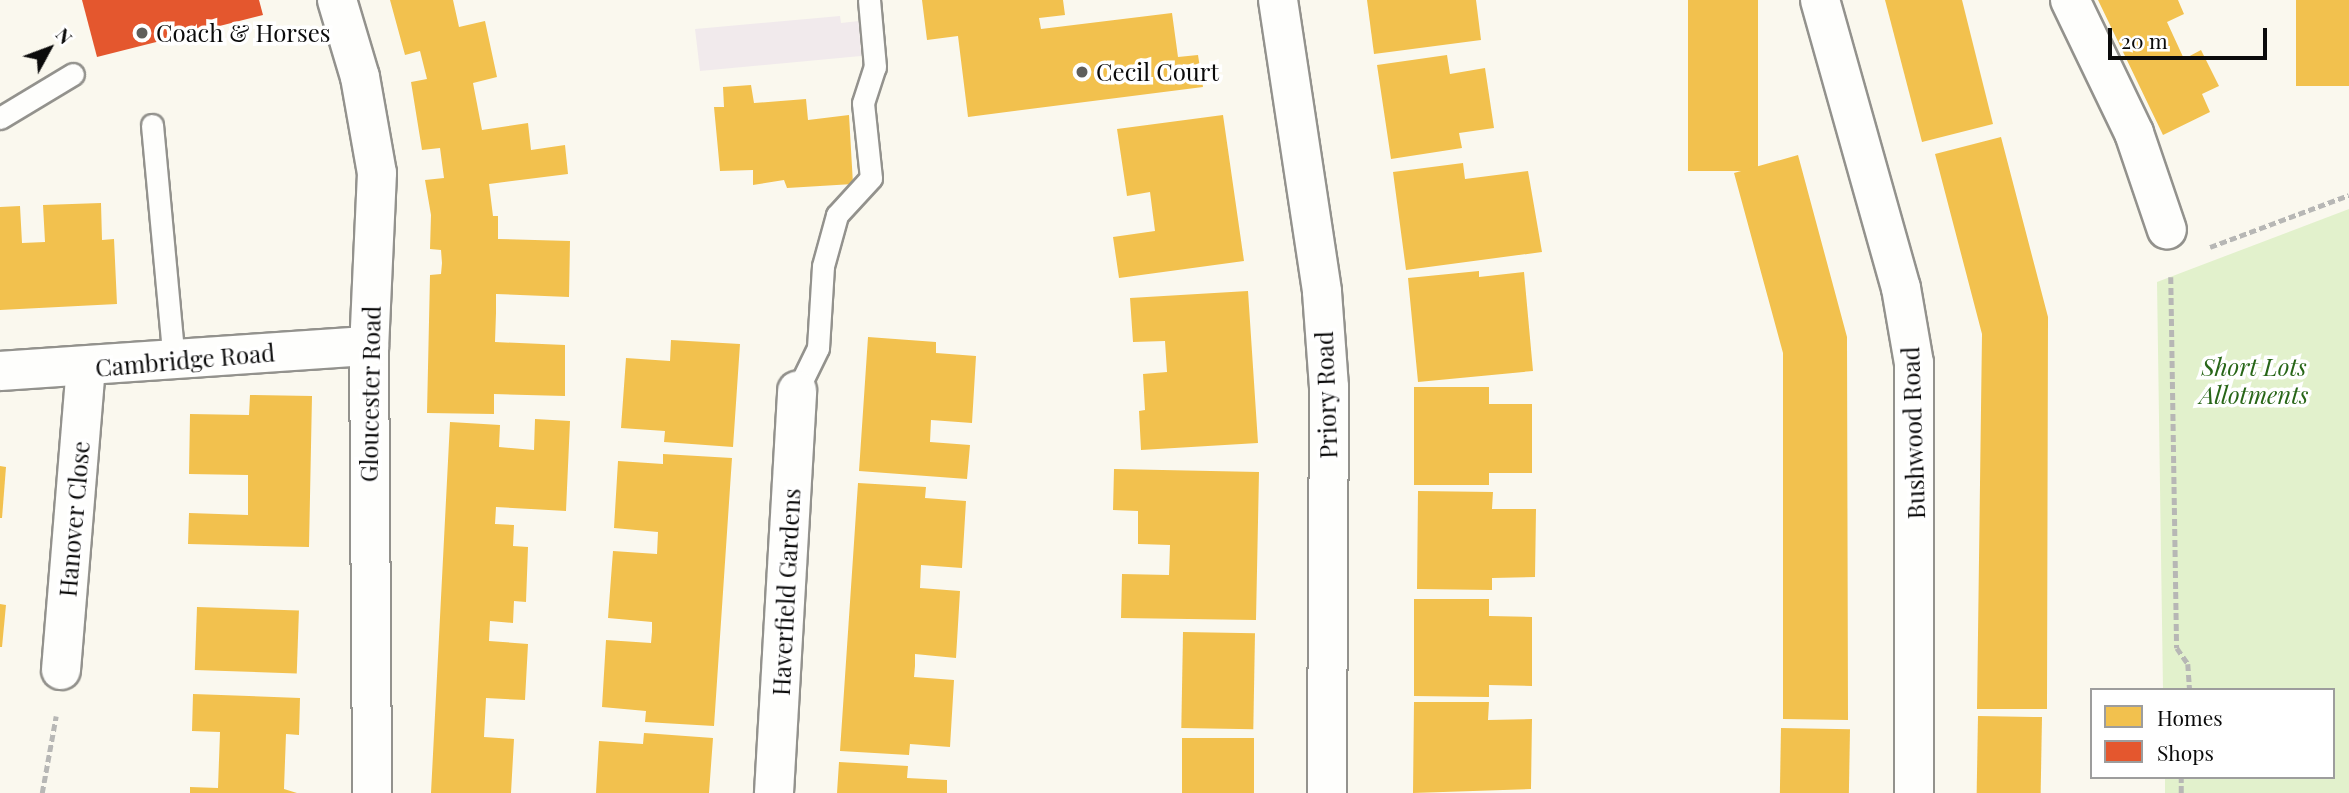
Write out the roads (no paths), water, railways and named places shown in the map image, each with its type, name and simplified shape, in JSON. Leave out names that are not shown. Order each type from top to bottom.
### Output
[{"type":"street","name":"Gloucester Road","points":[[337,0],[360,78],[377,173],[369,346],[372,793]]},
{"type":"street","name":"Priory Road","points":[[1278,0],[1322,292],[1329,387],[1327,793]]},
{"type":"street","name":"Bushwood Road","points":[[1820,0],[1900,288],[1914,363],[1914,793]]},
{"type":"street","points":[[2070,0],[2134,133],[2169,246]]},
{"type":"street","name":"Cambridge Road","points":[[0,371],[86,368],[369,346]]},
{"type":"street","name":"Hanover Close","points":[[61,670],[86,368]]},
{"type":"street","name":"Haverfield Gardens","points":[[774,793],[797,391]]},
{"type":"lane","points":[[797,391],[818,348],[822,266],[837,215],[871,178],[863,103],[876,67],[869,0]]},
{"type":"lane","points":[[0,118],[74,74]]},
{"type":"lane","points":[[152,125],[174,361]]},
{"type":"place","name":"Coach & Horses","points":[[142,33]]},
{"type":"place","name":"Cecil Court","points":[[1082,72]]},
{"type":"park label","name":"Short Lots Allotments","points":[[2254,381]]}]
